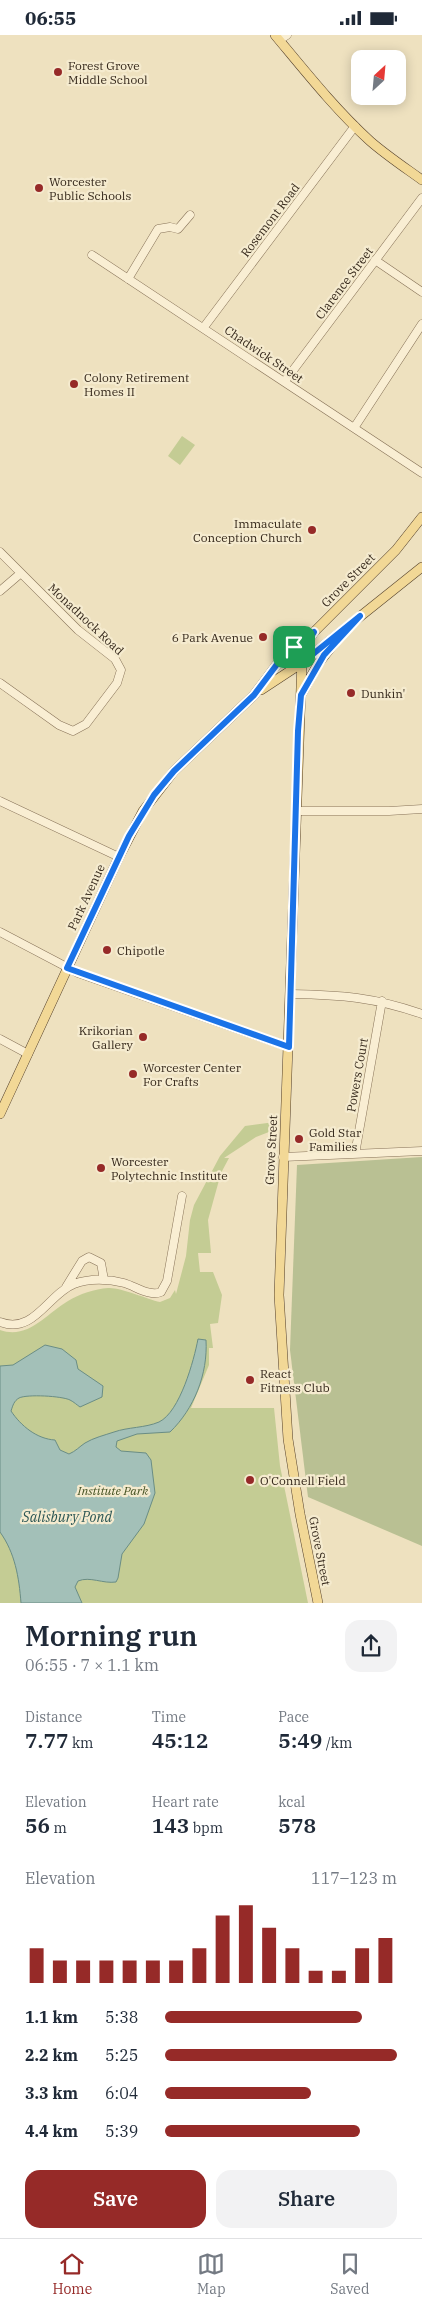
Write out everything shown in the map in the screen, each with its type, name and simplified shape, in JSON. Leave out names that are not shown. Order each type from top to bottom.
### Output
[{"type":"main road","points":[[281,37],[326,96],[355,126],[388,156],[422,180]]},
{"type":"main road","name":"Grove Street","points":[[318,1603],[296,1492],[286,1417],[279,1295],[302,663],[304,647],[314,632],[396,550],[420,522]]},
{"type":"main road","points":[[360,616],[422,567]]},
{"type":"main road","name":"Grove Street","points":[[301,695],[324,655],[360,616]]},
{"type":"main road","name":"Park Avenue","points":[[254,695],[302,663],[360,616]]},
{"type":"main road","name":"Park Avenue","points":[[0,1114],[137,820],[161,785],[254,695],[281,659],[303,639],[314,632]]},
{"type":"street","name":"Rosemont Road","points":[[204,327],[355,126]]},
{"type":"street","name":"Clarence Street","points":[[285,381],[422,198]]},
{"type":"street","points":[[128,279],[158,229],[170,227],[178,229],[190,215]]},
{"type":"street","name":"Chadwick Street","points":[[92,255],[204,327],[422,473]]},
{"type":"street","points":[[375,260],[422,292]]},
{"type":"street","points":[[354,428],[422,324]]},
{"type":"street","name":"Monadnock Road","points":[[0,551],[82,633],[115,659],[120,666],[121,673],[117,683],[85,726],[73,731],[59,725],[0,683]]},
{"type":"street","points":[[0,591],[21,573]]},
{"type":"street","points":[[0,801],[119,857]]},
{"type":"street","points":[[296,811],[422,809]]},
{"type":"street","points":[[0,932],[67,968],[289,1047]]},
{"type":"street","points":[[291,994],[336,995],[382,1001],[422,1014]]},
{"type":"street","name":"Powers Court","points":[[355,1154],[382,1001]]},
{"type":"street","points":[[0,1039],[28,1054]]},
{"type":"street","points":[[283,1157],[422,1151]]},
{"type":"street","points":[[0,1322],[10,1325],[25,1323],[65,1289],[76,1283],[104,1280],[126,1284],[153,1293],[161,1292],[167,1281],[182,1196]]},
{"type":"street","points":[[65,1289],[82,1261],[89,1257],[96,1258],[101,1263],[104,1280]]},
{"type":"green space","points":[[182,436],[195,445],[180,465],[168,456]]},
{"type":"green space","name":"Institute Park","points":[[275,1122],[274,1130],[256,1137],[224,1158],[229,1158],[221,1173],[208,1220],[211,1253],[198,1253],[200,1272],[213,1272],[222,1295],[218,1323],[210,1324],[213,1348],[209,1348],[209,1365],[191,1408],[274,1408],[280,1466],[308,1603],[0,1603],[0,1330],[19,1332],[28,1329],[72,1298],[98,1289],[119,1289],[160,1302],[170,1298],[175,1290],[176,1294],[186,1256],[190,1220],[194,1205],[220,1156],[245,1126]]},
{"type":"green space","points":[[422,1157],[422,1546],[308,1497],[290,1350],[297,1165]]},
{"type":"water","name":"Salisbury Pond","points":[[198,1339],[206,1340],[205,1365],[198,1390],[179,1423],[170,1432],[137,1434],[117,1441],[116,1447],[121,1451],[146,1453],[151,1460],[155,1493],[144,1524],[122,1554],[116,1582],[87,1579],[78,1581],[75,1587],[82,1603],[21,1603],[13,1557],[0,1532],[0,1366],[13,1365],[45,1345],[62,1349],[76,1360],[78,1369],[103,1386],[102,1397],[80,1407],[60,1397],[44,1396],[23,1397],[17,1399],[14,1403],[11,1411],[25,1427],[42,1437],[55,1440],[60,1450],[69,1454],[95,1438],[119,1430],[154,1424],[167,1416],[180,1397],[185,1385]]},
{"type":"place","name":"Forest Grove Middle School","points":[[58,72]]},
{"type":"place","name":"Worcester Public Schools","points":[[39,188]]},
{"type":"place","name":"Colony Retirement Homes II","points":[[74,384]]},
{"type":"place","name":"Immaculate Conception Church","points":[[312,530]]},
{"type":"place","name":"6 Park Avenue","points":[[263,637]]},
{"type":"place","name":"Dunkin'","points":[[351,693]]},
{"type":"place","name":"Chipotle","points":[[107,950]]},
{"type":"place","name":"Krikorian Gallery","points":[[143,1037]]},
{"type":"place","name":"Worcester Center For Crafts","points":[[133,1074]]},
{"type":"place","name":"Gold Star Families","points":[[299,1139]]},
{"type":"place","name":"Worcester Polytechnic Institute","points":[[101,1168]]},
{"type":"place","name":"React Fitness Club","points":[[250,1380]]},
{"type":"place","name":"O'Connell Field","points":[[250,1480]]},
{"type":"route","points":[[360,616],[324,655],[301,695],[298,731],[289,1047],[67,968],[129,836],[161,785],[254,695],[281,659],[294,647],[314,632],[304,647],[302,663],[360,616]]}]
